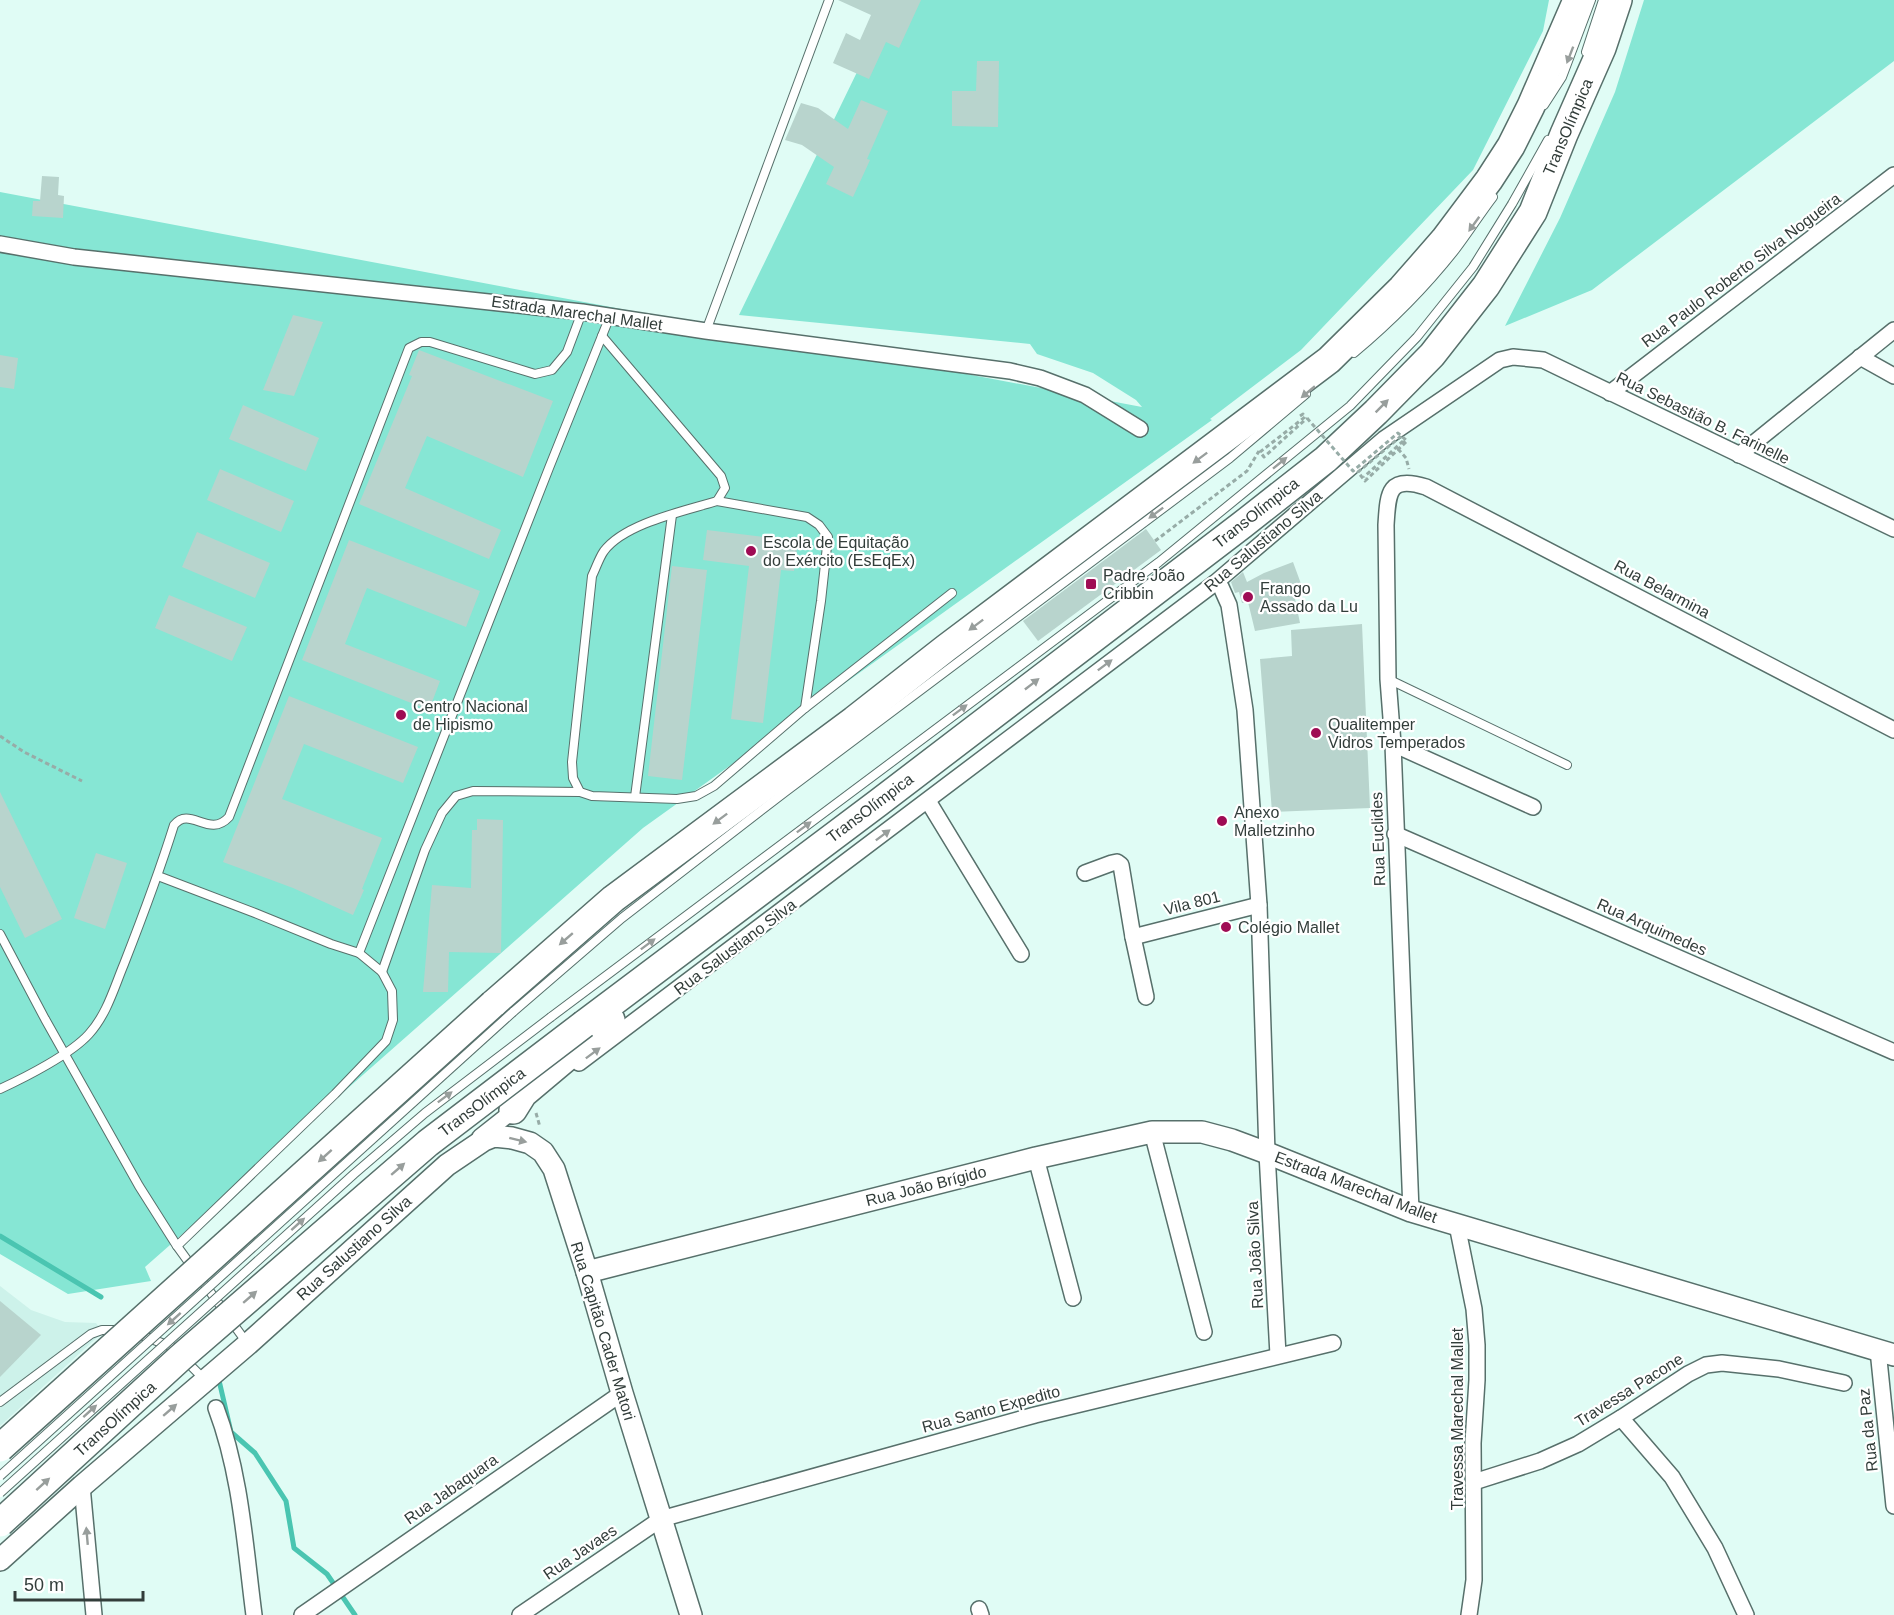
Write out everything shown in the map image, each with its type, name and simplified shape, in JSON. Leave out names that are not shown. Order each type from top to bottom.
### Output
[{"type":"highway","points":[[0,1448],[503,1008],[613,899],[854,720],[955,641],[1329,360],[1402,288],[1444,240],[1490,180],[1511,146],[1531,106],[1576,0]]},
{"type":"highway","name":"TransOlímpica","points":[[0,1523],[150,1388],[180,1358],[419,1151],[1326,459],[1376,412],[1432,355],[1486,286],[1533,212],[1602,48],[1618,0]]},
{"type":"highway","points":[[513,1110],[524,1094],[617,1014],[830,848],[878,803]]},
{"type":"street","name":"Rua Paulo Roberto Silva Nogueira","points":[[1610,393],[1894,175]]},
{"type":"street","name":"Estrada Marechal Mallet","points":[[0,244],[74,257],[582,312],[706,331],[998,369],[1030,375],[1066,387],[1084,395],[1140,429]]},
{"type":"street","points":[[1739,455],[1894,330]]},
{"type":"street","name":"Rua Sebastião B. Farinelle","points":[[1494,363],[1513,357],[1543,360],[1894,529]]},
{"type":"street","points":[[1860,357],[1894,376]]},
{"type":"street","name":"Rua Salustiano Silva","points":[[0,1560],[82,1486],[248,1344],[447,1165],[513,1110],[928,801],[1215,583],[1384,439],[1494,363]]},
{"type":"street","name":"Rua Euclides","points":[[1411,1211],[1389,679],[1386,525],[1387,505],[1392,491],[1398,484],[1412,483]]},
{"type":"street","name":"Rua Belarmina","points":[[1412,483],[1426,487],[1894,730]]},
{"type":"street","name":"Estrada Marechal Mallet","points":[[1215,583],[1221,587],[1229,605],[1245,710],[1259,905],[1267,1153],[1411,1211],[1886,1353]]},
{"type":"street","points":[[1393,744],[1533,807]]},
{"type":"street","points":[[928,801],[1021,954]]},
{"type":"street","name":"Rua Arquimedes","points":[[1395,834],[1894,1052]]},
{"type":"street","points":[[1085,873],[1112,863],[1117,862],[1121,865],[1146,997]]},
{"type":"street","name":"Vila 801","points":[[1133,937],[1259,905]]},
{"type":"street","points":[[1152,1132],[1204,1332]]},
{"type":"street","name":"Rua João Brígido","points":[[587,1272],[1036,1158],[1152,1132],[1202,1132],[1267,1153]]},
{"type":"street","name":"Rua Capitão Cader Matori","points":[[447,1165],[484,1140],[494,1136],[530,1143],[543,1152],[554,1168],[691,1615]]},
{"type":"street","name":"Rua João Silva","points":[[1267,1153],[1278,1355]]},
{"type":"street","points":[[1036,1158],[1073,1298]]},
{"type":"street","name":"Travessa Marechal Mallet","points":[[1457,1225],[1474,1309],[1477,1380],[1473,1443],[1474,1580],[1469,1615]]},
{"type":"street","name":"Rua Santo Expedito","points":[[662,1518],[1035,1415],[1333,1343]]},
{"type":"street","name":"Rua da Paz","points":[[1886,1353],[1894,1506]]},
{"type":"street","name":"Travessa Pacone","points":[[1474,1482],[1540,1461],[1578,1444],[1706,1365],[1722,1363],[1779,1369],[1844,1383]]},
{"type":"street","name":"Rua Jabaquara","points":[[302,1615],[622,1393]]},
{"type":"street","points":[[216,1408],[233,1467],[254,1615]]},
{"type":"street","points":[[1622,1418],[1672,1478],[1715,1548],[1746,1615]]},
{"type":"street","points":[[82,1486],[94,1615]]},
{"type":"street","name":"Rua Javaes","points":[[520,1615],[662,1518]]},
{"type":"lane","points":[[706,331],[829,0]]},
{"type":"lane","name":"TransOlímpica","points":[[1542,109],[1562,77],[1590,0]]},
{"type":"lane","name":"TransOlímpica","points":[[1584,57],[1603,0]]},
{"type":"lane","name":"TransOlímpica","points":[[0,1492],[425,1113],[1159,562],[1350,405],[1418,338],[1473,267],[1552,134]]},
{"type":"lane","points":[[1352,355],[1419,291],[1455,250],[1496,193]]},
{"type":"lane","points":[[0,1089],[65,1053],[89,1035],[104,1014],[177,821],[182,818],[216,826],[224,823],[229,817],[409,348],[421,342],[430,342],[535,374],[552,370],[567,352],[582,312]]},
{"type":"lane","points":[[359,953],[610,316]]},
{"type":"lane","points":[[602,336],[721,476],[725,488],[717,501]]},
{"type":"lane","points":[[0,1476],[503,1008],[776,799],[1230,458],[1309,391]]},
{"type":"lane","points":[[580,792],[573,778],[572,762],[592,576],[604,551],[622,534],[644,524],[717,501],[807,517],[819,525],[828,537],[805,708]]},
{"type":"lane","points":[[635,797],[672,515]]},
{"type":"lane","points":[[382,972],[425,850],[442,813],[456,796],[472,791],[580,792],[592,796],[677,800],[696,796],[714,786],[805,708],[952,593]]},
{"type":"lane","points":[[1389,679],[1567,765]]},
{"type":"lane","points":[[158,876],[359,953],[382,972],[392,991],[393,1020],[386,1041],[335,1094],[177,1246]]},
{"type":"lane","points":[[0,934],[139,1186],[177,1246],[248,1344]]},
{"type":"lane","points":[[0,1402],[91,1334],[102,1330],[118,1329],[132,1332],[172,1347],[205,1380]]},
{"type":"path","points":[[1155,541],[1238,479],[1247,471],[1258,451],[1303,414],[1305,417],[1260,452],[1264,457],[1307,418],[1353,471],[1398,433],[1407,441],[1365,481],[1358,472],[1400,437],[1403,441],[1365,477]]},
{"type":"path","points":[[1384,439],[1394,445],[1406,458],[1412,483]]},
{"type":"path","points":[[0,736],[24,752],[82,781]]},
{"type":"shaded area","points":[[0,1286],[31,1310],[65,1322],[96,1323],[103,1332],[0,1426]]},
{"type":"green space","name":"Centro Nacional de Hipismo","points":[[892,0],[1549,0],[1543,31],[1473,170],[1301,350],[1210,419],[1212,420],[643,828],[145,1267],[151,1281],[68,1294],[0,1254],[0,192],[1142,407],[1136,400],[1093,373],[1037,354],[1030,344],[739,315]]},
{"type":"green space","points":[[1644,0],[1894,0],[1894,61],[1592,290],[1505,326],[1560,218],[1615,92]]},
{"type":"building","points":[[838,0],[921,0],[899,48],[886,42],[869,79],[833,63],[846,33],[860,40],[871,15]]},
{"type":"building","points":[[977,61],[999,61],[998,127],[952,126],[952,91],[976,91]]},
{"type":"building","points":[[861,100],[888,111],[853,197],[826,184],[834,167],[802,145],[785,140],[801,103],[818,108],[848,129]]},
{"type":"building","points":[[42,176],[59,177],[58,195],[64,196],[63,218],[32,216],[33,201],[40,201]]},
{"type":"building","points":[[293,315],[323,322],[294,396],[263,390]]},
{"type":"building","points":[[419,350],[553,401],[523,477],[427,436],[405,488],[501,530],[489,559],[359,504],[412,376],[409,375]]},
{"type":"building","points":[[0,355],[18,358],[14,389],[0,387]]},
{"type":"building","points":[[243,405],[319,438],[306,471],[229,439]]},
{"type":"building","points":[[220,469],[294,501],[281,532],[207,500]]},
{"type":"building","name":"Padre João Cribbin","points":[[1146,529],[1161,550],[1038,641],[1023,621]]},
{"type":"building","points":[[707,530],[798,541],[794,571],[781,570],[763,723],[731,719],[749,566],[703,560]]},
{"type":"building","points":[[197,532],[270,563],[255,598],[182,567]]},
{"type":"building","points":[[349,540],[480,591],[466,627],[367,588],[345,644],[440,681],[429,710],[302,660]]},
{"type":"building","points":[[1293,562],[1304,592],[1294,594],[1300,623],[1255,631],[1248,602],[1242,603],[1239,592],[1235,593],[1231,582],[1243,572],[1247,582]]},
{"type":"building","points":[[672,566],[707,570],[682,780],[648,776]]},
{"type":"building","points":[[169,595],[247,627],[232,661],[155,628]]},
{"type":"building","name":"Qualitemper Vidros Temperados","points":[[1362,624],[1370,808],[1272,812],[1260,659],[1292,656],[1291,630]]},
{"type":"building","points":[[289,696],[418,747],[403,783],[304,744],[282,799],[382,838],[353,915],[293,888],[223,862]]},
{"type":"building","points":[[0,792],[62,919],[25,938],[0,887]]},
{"type":"building","points":[[477,819],[503,820],[501,953],[449,952],[448,992],[423,992],[432,885],[471,888],[472,830],[477,830]]},
{"type":"building","points":[[96,853],[127,863],[105,929],[74,918]]},
{"type":"building","points":[[0,1301],[41,1335],[0,1377]]},
{"type":"waterway","points":[[0,1236],[101,1297]]},
{"type":"waterway","points":[[218,1376],[231,1432],[255,1453],[286,1501],[294,1548],[327,1574],[355,1615]]},
{"type":"place","name":"Escola de Equitação do Exército (EsEqEx)","points":[[751,551]]},
{"type":"place","name":"Padre João Cribbin","points":[[1091,584]]},
{"type":"place","name":"Frango Assado da Lu","points":[[1248,597]]},
{"type":"place","name":"Centro Nacional de Hipismo","points":[[401,715]]},
{"type":"place","name":"Qualitemper Vidros Temperados","points":[[1316,733]]},
{"type":"place","name":"Anexo Malletzinho","points":[[1222,821]]},
{"type":"place","name":"Colégio Mallet","points":[[1226,927]]}]
